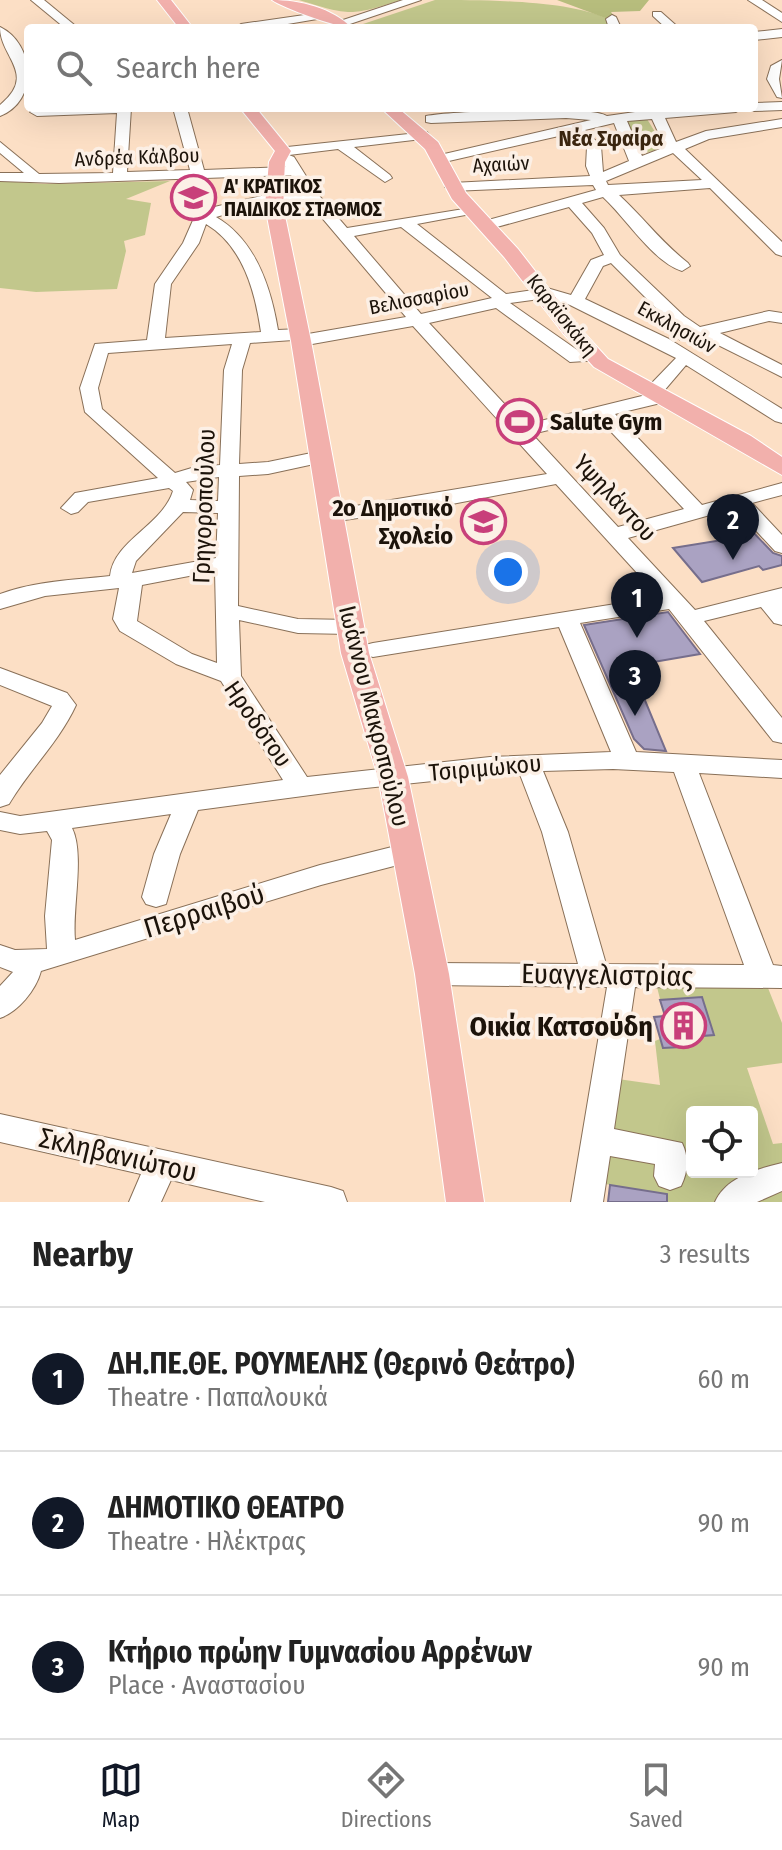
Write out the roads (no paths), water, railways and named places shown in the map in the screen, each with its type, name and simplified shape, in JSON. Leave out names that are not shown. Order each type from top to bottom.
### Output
[{"type":"main road","points":[[164,0],[183,24]]},
{"type":"main road","points":[[279,0],[325,15],[340,24]]},
{"type":"main road","name":"Υψηλάντου","points":[[250,112],[287,177]]},
{"type":"main road","name":"Καραϊσκάκη","points":[[397,112],[426,127],[450,182],[594,356],[612,370],[743,441],[782,468]]},
{"type":"main road","name":"Ιωάννου Μακροπούλου","points":[[287,177],[300,337],[350,627],[393,777],[432,974],[465,1202]]},
{"type":"street","points":[[37,0],[67,24]]},
{"type":"street","points":[[349,24],[415,0]]},
{"type":"street","points":[[754,0],[782,18]]},
{"type":"street","points":[[657,14],[668,24]]},
{"type":"street","points":[[267,24],[325,15]]},
{"type":"street","points":[[0,31],[22,60],[24,76],[15,96],[0,112]]},
{"type":"street","points":[[758,36],[782,33]]},
{"type":"street","points":[[773,73],[782,94]]},
{"type":"street","points":[[0,93],[15,96]]},
{"type":"street","points":[[758,107],[782,106]]},
{"type":"street","points":[[120,177],[124,112]]},
{"type":"street","points":[[181,112],[198,175]]},
{"type":"street","points":[[440,159],[613,119],[672,112]]},
{"type":"street","points":[[656,113],[666,139],[782,251]]},
{"type":"street","points":[[155,346],[163,284],[188,248],[199,221],[287,177],[341,144],[426,127],[566,114],[594,115],[613,119],[628,134],[637,163]]},
{"type":"street","points":[[486,225],[573,202],[598,179],[706,135],[782,123]]},
{"type":"street","points":[[576,129],[593,145],[598,179],[655,245],[682,266]]},
{"type":"street","points":[[341,144],[385,178]]},
{"type":"street","points":[[0,146],[32,173],[32,179]]},
{"type":"street","points":[[450,182],[555,167],[598,179],[714,183]]},
{"type":"street","name":"Ανδρέα Κάλβου","points":[[0,177],[287,177]]},
{"type":"street","name":"Υψηλάντου","points":[[287,177],[344,233],[418,321],[682,609],[782,735]]},
{"type":"street","points":[[573,202],[599,231],[613,257],[678,320],[782,372]]},
{"type":"street","points":[[344,233],[471,210]]},
{"type":"street","points":[[205,217],[224,227],[254,270],[270,335]]},
{"type":"street","points":[[404,222],[576,358],[594,356]]},
{"type":"street","points":[[576,301],[597,263],[613,257]]},
{"type":"street","name":"Βελισσαρίου","points":[[174,480],[92,409],[91,373],[101,348],[242,340],[270,335],[300,337],[418,321],[543,293]]},
{"type":"street","name":"Εκκλησιών","points":[[543,293],[576,301],[663,343],[780,413]]},
{"type":"street","points":[[663,343],[700,331],[769,316],[780,318]]},
{"type":"street","name":"Γρηγοροπούλου","points":[[229,676],[226,563],[231,507],[233,370],[242,340]]},
{"type":"street","points":[[519,432],[602,412],[657,394],[679,363]]},
{"type":"street","points":[[602,412],[697,511]]},
{"type":"street","points":[[71,508],[82,497],[174,480],[195,473],[232,468],[268,468],[321,457]]},
{"type":"street","points":[[331,516],[452,498],[561,477]]},
{"type":"street","points":[[121,582],[120,575],[128,557],[172,518],[180,506],[183,490],[174,480]]},
{"type":"street","points":[[614,535],[782,489]]},
{"type":"street","points":[[738,500],[782,547]]},
{"type":"street","points":[[180,506],[231,507]]},
{"type":"street","points":[[9,598],[82,582],[121,582],[226,563]]},
{"type":"street","name":"Ηροδότου","points":[[121,582],[131,584],[124,619],[135,633],[202,668],[229,676],[279,750],[300,788]]},
{"type":"street","points":[[373,650],[567,618],[682,609],[774,597],[782,618]]},
{"type":"street","points":[[226,610],[298,626],[350,627]]},
{"type":"street","points":[[567,618],[627,760]]},
{"type":"street","points":[[0,676],[64,701],[63,710],[19,765],[0,798]]},
{"type":"street","name":"Τσιριμώκου","points":[[0,821],[20,825],[300,788],[528,764],[627,760],[782,769]]},
{"type":"street","points":[[683,763],[772,977]]},
{"type":"street","points":[[528,764],[609,975],[596,1140],[587,1202]]},
{"type":"street","points":[[156,897],[167,854],[188,803]]},
{"type":"street","points":[[55,821],[65,840],[59,916],[62,955]]},
{"type":"street","name":"Περραιβού","points":[[0,956],[30,962],[62,955],[320,875],[408,853]]},
{"type":"street","points":[[0,1006],[25,978],[30,962]]},
{"type":"street","name":"Ευαγγελιστρίας","points":[[432,974],[772,977]]},
{"type":"street","name":"Σκληβανιώτου","points":[[0,1128],[290,1197],[331,1202]]},
{"type":"street","points":[[596,1140],[671,1153],[670,1176]]},
{"type":"street","points":[[145,1202],[161,1166]]},
{"type":"street","points":[[731,1202],[757,1184],[782,1177]]},
{"type":"place","name":"Α' ΚΡΑΤΙΚΟΣ ΠΑΙΔΙΚΟΣ ΣΤΑΘΜΟΣ","points":[[193,198]]},
{"type":"place","name":"Salute Gym","points":[[519,422]]},
{"type":"place","name":"2ο Δημοτικό Σχολείο","points":[[484,522]]},
{"type":"place","name":"ΔΗΜΟΤΙΚΟ ΘΕΑΤΡΟ","points":[[733,560]]},
{"type":"place","name":"ΔΗ.ΠΕ.ΘΕ. ΡΟΥΜΕΛΗΣ (Θερινό Θεάτρο)","points":[[637,638]]},
{"type":"place","name":"Κτήριο πρώην Γυμνασίου Αρρένων","points":[[635,716]]},
{"type":"place","name":"Οικία Κατσούδη","points":[[684,1026]]},
{"type":"district","name":"Νέα Σφαίρα","points":[[611,138]]}]
